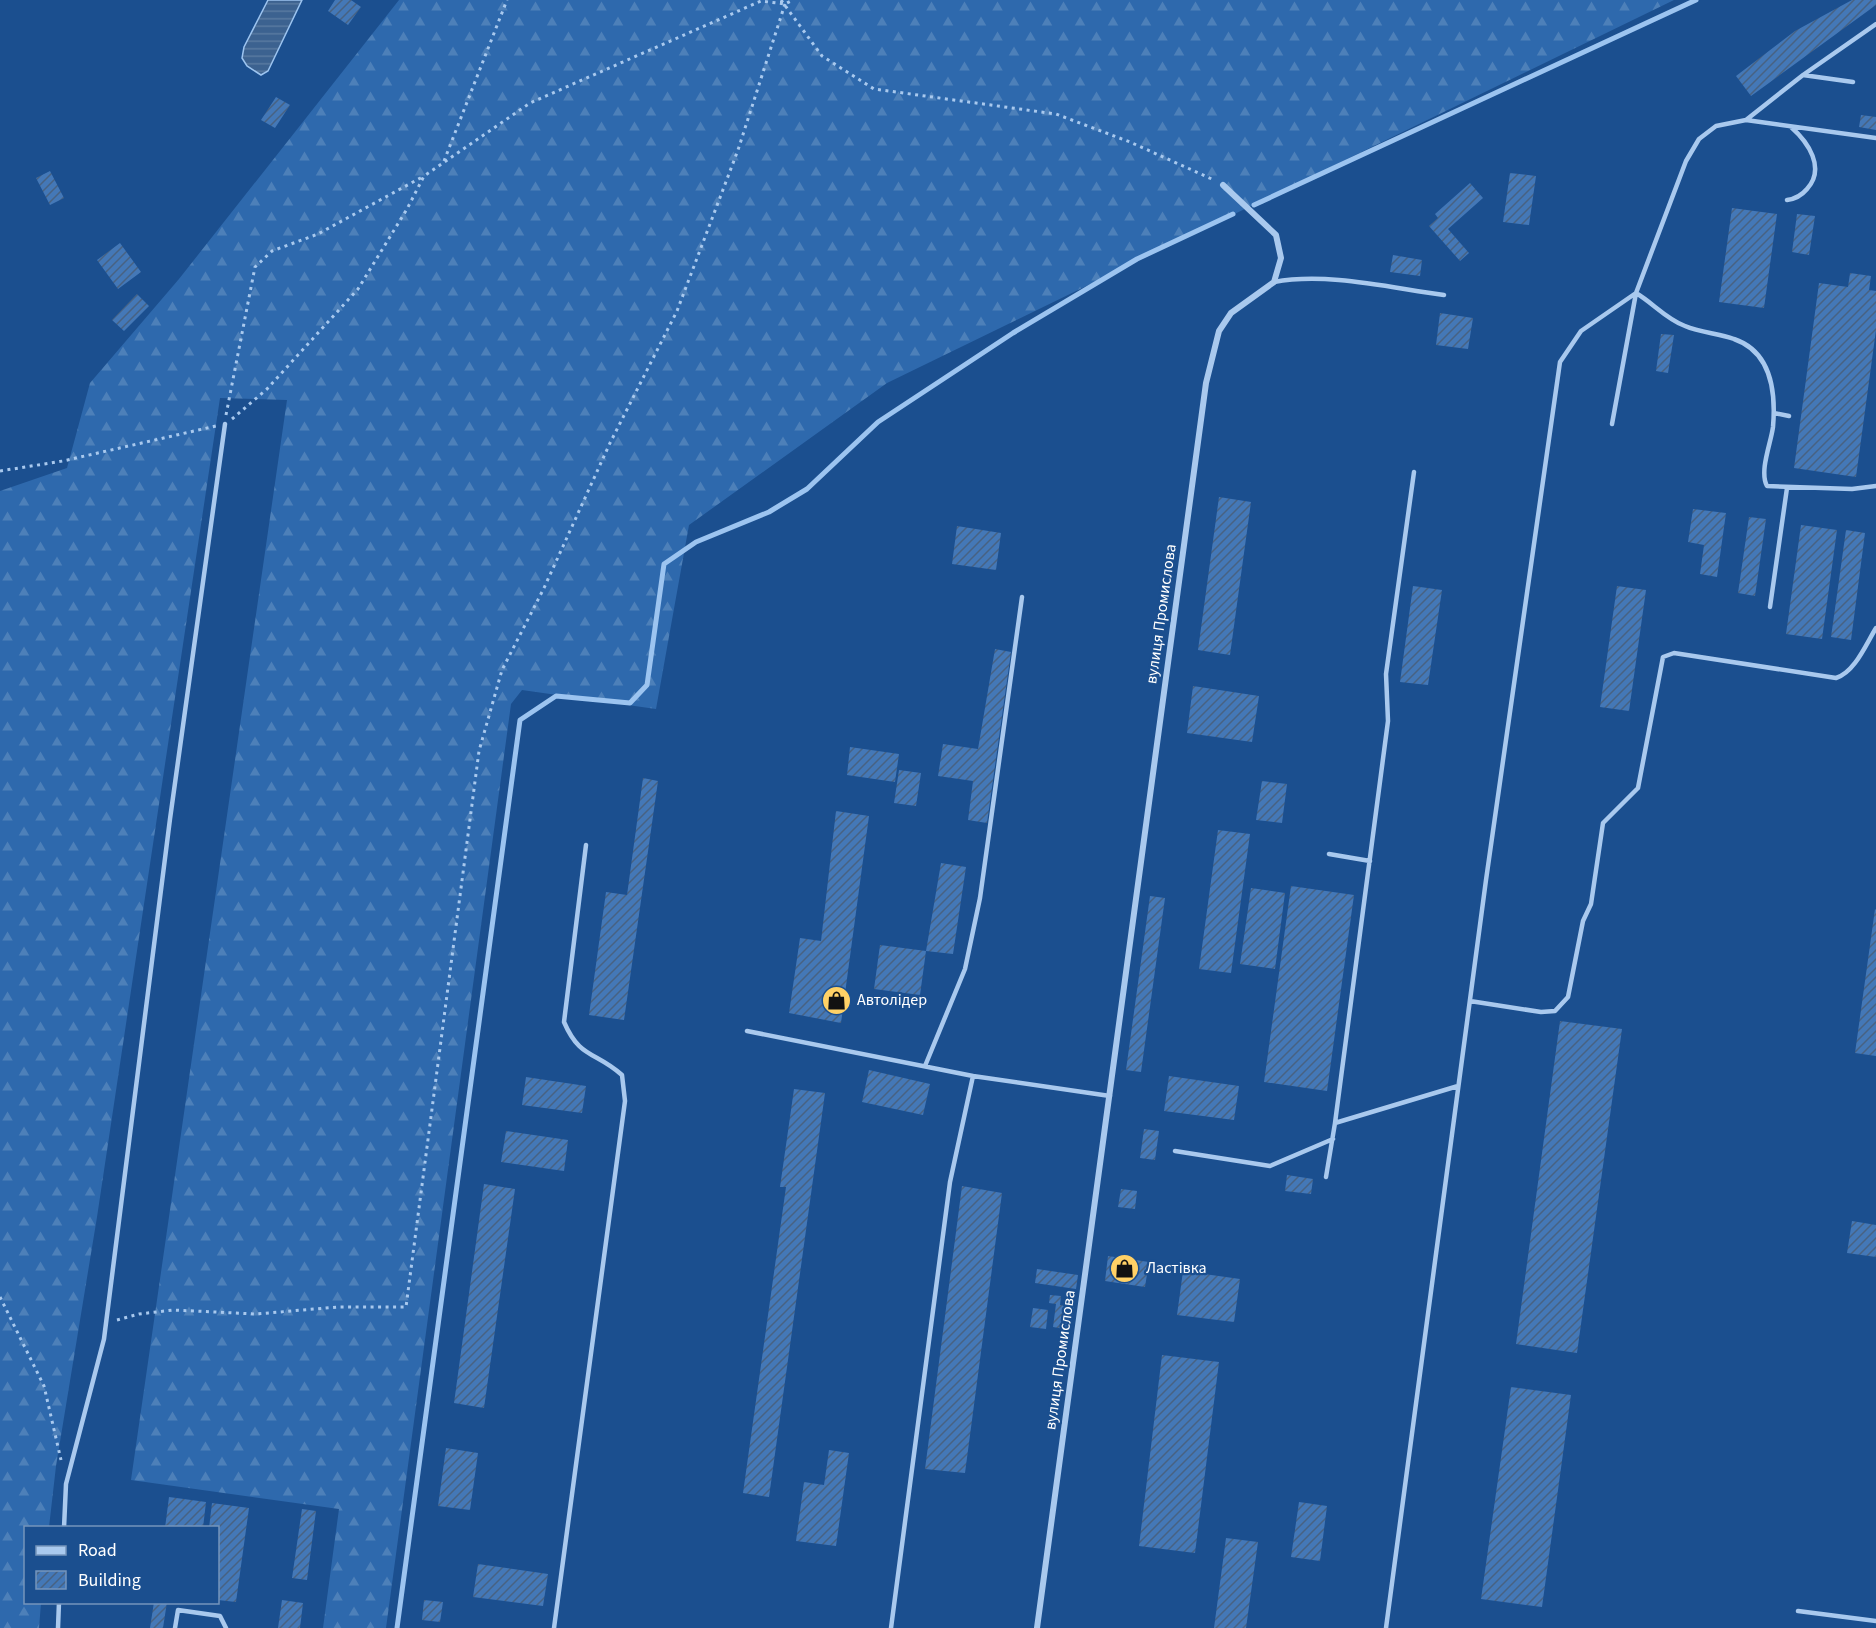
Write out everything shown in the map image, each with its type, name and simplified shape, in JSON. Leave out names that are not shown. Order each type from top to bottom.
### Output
[{"type":"street","points":[[1223,185],[1276,235],[1281,258],[1274,282]]},
{"type":"street","name":"вулиця Промислова","points":[[1037,1628],[1209,366],[1219,331],[1231,313],[1274,282]]},
{"type":"lane","points":[[1746,120],[1803,75],[1876,24]]},
{"type":"lane","points":[[1803,75],[1853,82]]},
{"type":"lane","points":[[1612,424],[1636,292],[1686,161],[1699,139],[1716,126],[1746,120],[1876,138]]},
{"type":"lane","points":[[1787,200],[1805,191],[1815,175],[1815,164],[1811,151],[1791,127]]},
{"type":"lane","points":[[1274,282],[1295,278],[1318,279],[1444,295]]},
{"type":"lane","points":[[1636,292],[1683,326],[1732,338],[1753,349],[1764,362],[1771,378],[1774,413],[1765,483],[1770,487],[1787,488],[1852,489],[1876,486]]},
{"type":"lane","points":[[1386,1628],[1458,1086],[1560,362],[1581,331],[1636,292]]},
{"type":"lane","points":[[1774,413],[1789,416]]},
{"type":"lane","points":[[64,1526],[66,1484],[80,1440],[106,1323],[170,819],[225,424]]},
{"type":"lane","points":[[1326,1177],[1333,1139],[1388,721],[1386,674],[1414,472]]},
{"type":"lane","points":[[1770,607],[1787,488]]},
{"type":"lane","points":[[925,1066],[964,969],[980,898],[1022,597]]},
{"type":"lane","points":[[1470,1001],[1541,1012],[1555,1011],[1568,997],[1583,921],[1592,904],[1602,824],[1638,788],[1663,657],[1674,653],[1836,678],[1844,676],[1851,668],[1876,628]]},
{"type":"lane","points":[[554,1628],[625,1101],[622,1075],[610,1064],[587,1053],[573,1042],[564,1022],[586,845]]},
{"type":"lane","points":[[1329,854],[1370,861]]},
{"type":"lane","points":[[747,1031],[973,1076],[1110,1096]]},
{"type":"lane","points":[[891,1628],[950,1182],[973,1076]]},
{"type":"lane","points":[[1335,1123],[1458,1086]]},
{"type":"lane","points":[[1176,1151],[1270,1166],[1333,1139]]},
{"type":"lane","points":[[58,1628],[59,1604]]},
{"type":"lane","points":[[175,1628],[178,1611],[220,1616],[226,1628]]},
{"type":"lane","points":[[1798,1611],[1876,1621]]},
{"type":"path","points":[[443,163],[507,0]]},
{"type":"path","points":[[781,0],[822,56],[874,89],[1011,105],[1056,114],[1130,142],[1223,185]]},
{"type":"path","points":[[225,424],[255,267],[273,251],[318,234],[424,176],[530,103],[761,1],[785,4],[794,0]]},
{"type":"path","points":[[106,1323],[139,1314],[173,1310],[256,1314],[338,1307],[406,1307],[479,751],[502,670],[544,588],[610,442],[677,311],[738,150],[785,4]]},
{"type":"path","points":[[0,471],[63,461],[225,424],[267,389],[358,289],[407,209],[424,176]]},
{"type":"path","points":[[0,1297],[44,1386],[61,1462]]},
{"type":"green space","points":[[399,0],[1674,0],[887,383],[689,525],[656,709],[522,690],[511,704],[386,1628],[323,1628],[339,1509],[131,1480],[287,400],[220,398],[97,1217],[56,1466],[49,1526],[24,1526],[24,1604],[41,1604],[39,1628],[0,1628],[0,491],[67,468],[90,383],[179,279]]},
{"type":"shaded area","points":[[268,0],[302,0],[268,71],[261,75],[247,66],[242,58],[244,47]]},
{"type":"building","points":[[335,0],[351,0],[361,7],[348,25],[328,11]]},
{"type":"building","points":[[1852,0],[1876,0],[1876,5],[1751,96],[1736,76],[1795,31]]},
{"type":"building","points":[[276,97],[290,105],[275,128],[261,120]]},
{"type":"building","points":[[1861,115],[1876,117],[1876,130],[1859,127]]},
{"type":"building","points":[[50,171],[64,198],[50,205],[36,178]]},
{"type":"building","points":[[1510,173],[1536,176],[1529,225],[1503,222]]},
{"type":"building","points":[[1470,183],[1483,198],[1448,229],[1469,253],[1460,261],[1429,226],[1438,218],[1435,214]]},
{"type":"building","points":[[1732,208],[1777,214],[1764,308],[1719,302]]},
{"type":"building","points":[[1797,214],[1815,216],[1809,255],[1792,252]]},
{"type":"building","points":[[120,243],[141,272],[118,289],[97,260]]},
{"type":"building","points":[[1393,255],[1422,260],[1420,276],[1390,272]]},
{"type":"building","points":[[1850,273],[1871,276],[1869,290],[1876,291],[1876,330],[1856,477],[1794,468],[1819,283],[1848,287]]},
{"type":"building","points":[[137,294],[149,306],[124,331],[112,320]]},
{"type":"building","points":[[1440,313],[1473,318],[1468,349],[1436,345]]},
{"type":"building","points":[[1661,334],[1674,335],[1668,373],[1656,371]]},
{"type":"building","points":[[1219,497],[1251,502],[1230,655],[1198,650]]},
{"type":"building","points":[[1693,509],[1726,513],[1717,577],[1700,574],[1704,545],[1688,542]]},
{"type":"building","points":[[1749,517],[1766,519],[1755,596],[1738,593]]},
{"type":"building","points":[[1801,525],[1837,530],[1822,639],[1786,634]]},
{"type":"building","points":[[957,526],[1001,533],[996,570],[952,564]]},
{"type":"building","points":[[1846,530],[1865,533],[1851,640],[1831,637]]},
{"type":"building","points":[[1413,586],[1442,590],[1428,685],[1400,682]]},
{"type":"building","points":[[1617,586],[1646,590],[1629,711],[1600,707]]},
{"type":"building","points":[[995,649],[1011,652],[987,823],[968,820],[973,781],[938,776],[943,744],[978,749]]},
{"type":"building","points":[[1193,686],[1259,696],[1252,742],[1187,733]]},
{"type":"building","points":[[850,747],[899,754],[895,782],[847,775]]},
{"type":"building","points":[[899,770],[921,773],[916,806],[894,803]]},
{"type":"building","points":[[643,778],[658,781],[624,1020],[589,1015],[606,892],[627,895]]},
{"type":"building","points":[[1262,781],[1287,784],[1282,823],[1256,820]]},
{"type":"building","points":[[836,811],[869,816],[841,1023],[789,1013],[800,938],[821,941]]},
{"type":"building","points":[[1218,830],[1250,834],[1231,973],[1199,969]]},
{"type":"building","points":[[941,863],[966,867],[953,954],[926,951]]},
{"type":"building","points":[[1291,886],[1354,895],[1327,1091],[1264,1082]]},
{"type":"building","points":[[1251,888],[1285,893],[1275,969],[1240,964]]},
{"type":"building","points":[[1150,896],[1165,898],[1141,1072],[1126,1070]]},
{"type":"building","points":[[1876,910],[1876,1056],[1855,1053]]},
{"type":"building","points":[[880,945],[926,951],[920,995],[874,989]]},
{"type":"building","points":[[1560,1021],[1622,1029],[1577,1353],[1516,1344]]},
{"type":"building","points":[[869,1070],[930,1084],[923,1115],[862,1102]]},
{"type":"building","points":[[1169,1076],[1239,1086],[1234,1120],[1164,1111]]},
{"type":"building","points":[[526,1077],[586,1086],[582,1113],[522,1105]]},
{"type":"building","points":[[794,1089],[825,1093],[769,1497],[743,1493],[786,1187],[780,1187]]},
{"type":"building","points":[[1144,1129],[1159,1131],[1155,1160],[1140,1158]]},
{"type":"building","points":[[506,1131],[568,1140],[564,1171],[501,1162]]},
{"type":"building","points":[[1287,1175],[1313,1179],[1311,1194],[1285,1191]]},
{"type":"building","points":[[484,1184],[515,1189],[484,1408],[454,1403]]},
{"type":"building","points":[[962,1186],[1002,1193],[965,1473],[925,1469]]},
{"type":"building","points":[[1121,1189],[1137,1191],[1135,1209],[1118,1207]]},
{"type":"building","points":[[1852,1221],[1876,1225],[1876,1257],[1847,1253]]},
{"type":"building","points":[[1108,1256],[1149,1262],[1145,1287],[1105,1281]]},
{"type":"building","points":[[1037,1269],[1078,1275],[1076,1289],[1035,1283]]},
{"type":"building","points":[[1183,1271],[1240,1279],[1234,1322],[1177,1315]]},
{"type":"building","points":[[1050,1295],[1061,1296],[1060,1305],[1074,1307],[1070,1330],[1053,1327],[1056,1304],[1049,1303]]},
{"type":"building","points":[[1033,1308],[1048,1310],[1046,1329],[1030,1327]]},
{"type":"building","points":[[1162,1355],[1219,1362],[1195,1553],[1139,1546]]},
{"type":"building","points":[[1511,1387],[1571,1395],[1542,1607],[1481,1599]]},
{"type":"building","points":[[446,1448],[478,1453],[470,1510],[438,1506]]},
{"type":"building","points":[[829,1450],[849,1453],[836,1546],[796,1541],[804,1482],[824,1485]]},
{"type":"building","points":[[169,1497],[206,1502],[203,1526],[165,1526]]},
{"type":"building","points":[[1299,1502],[1327,1506],[1320,1561],[1291,1557]]},
{"type":"building","points":[[212,1503],[249,1508],[236,1602],[219,1600],[219,1526],[209,1526]]},
{"type":"building","points":[[302,1509],[316,1511],[307,1580],[292,1578]]},
{"type":"building","points":[[1226,1538],[1258,1542],[1246,1628],[1214,1628]]},
{"type":"building","points":[[478,1564],[548,1574],[543,1606],[473,1597]]},
{"type":"building","points":[[282,1600],[303,1603],[300,1628],[278,1628]]},
{"type":"building","points":[[424,1600],[443,1602],[440,1622],[422,1620]]},
{"type":"building","points":[[154,1604],[167,1604],[163,1628],[150,1628]]},
{"type":"waterway","points":[[1254,205],[1696,0]]},
{"type":"waterway","points":[[397,1628],[520,720],[556,696],[630,703],[647,685],[664,564],[696,542],[769,512],[807,489],[878,422],[1013,333],[1137,259],[1233,214]]},
{"type":"place","name":"Автолідер","points":[[836,1000]]},
{"type":"place","name":"Ластівка","points":[[1125,1268]]}]
